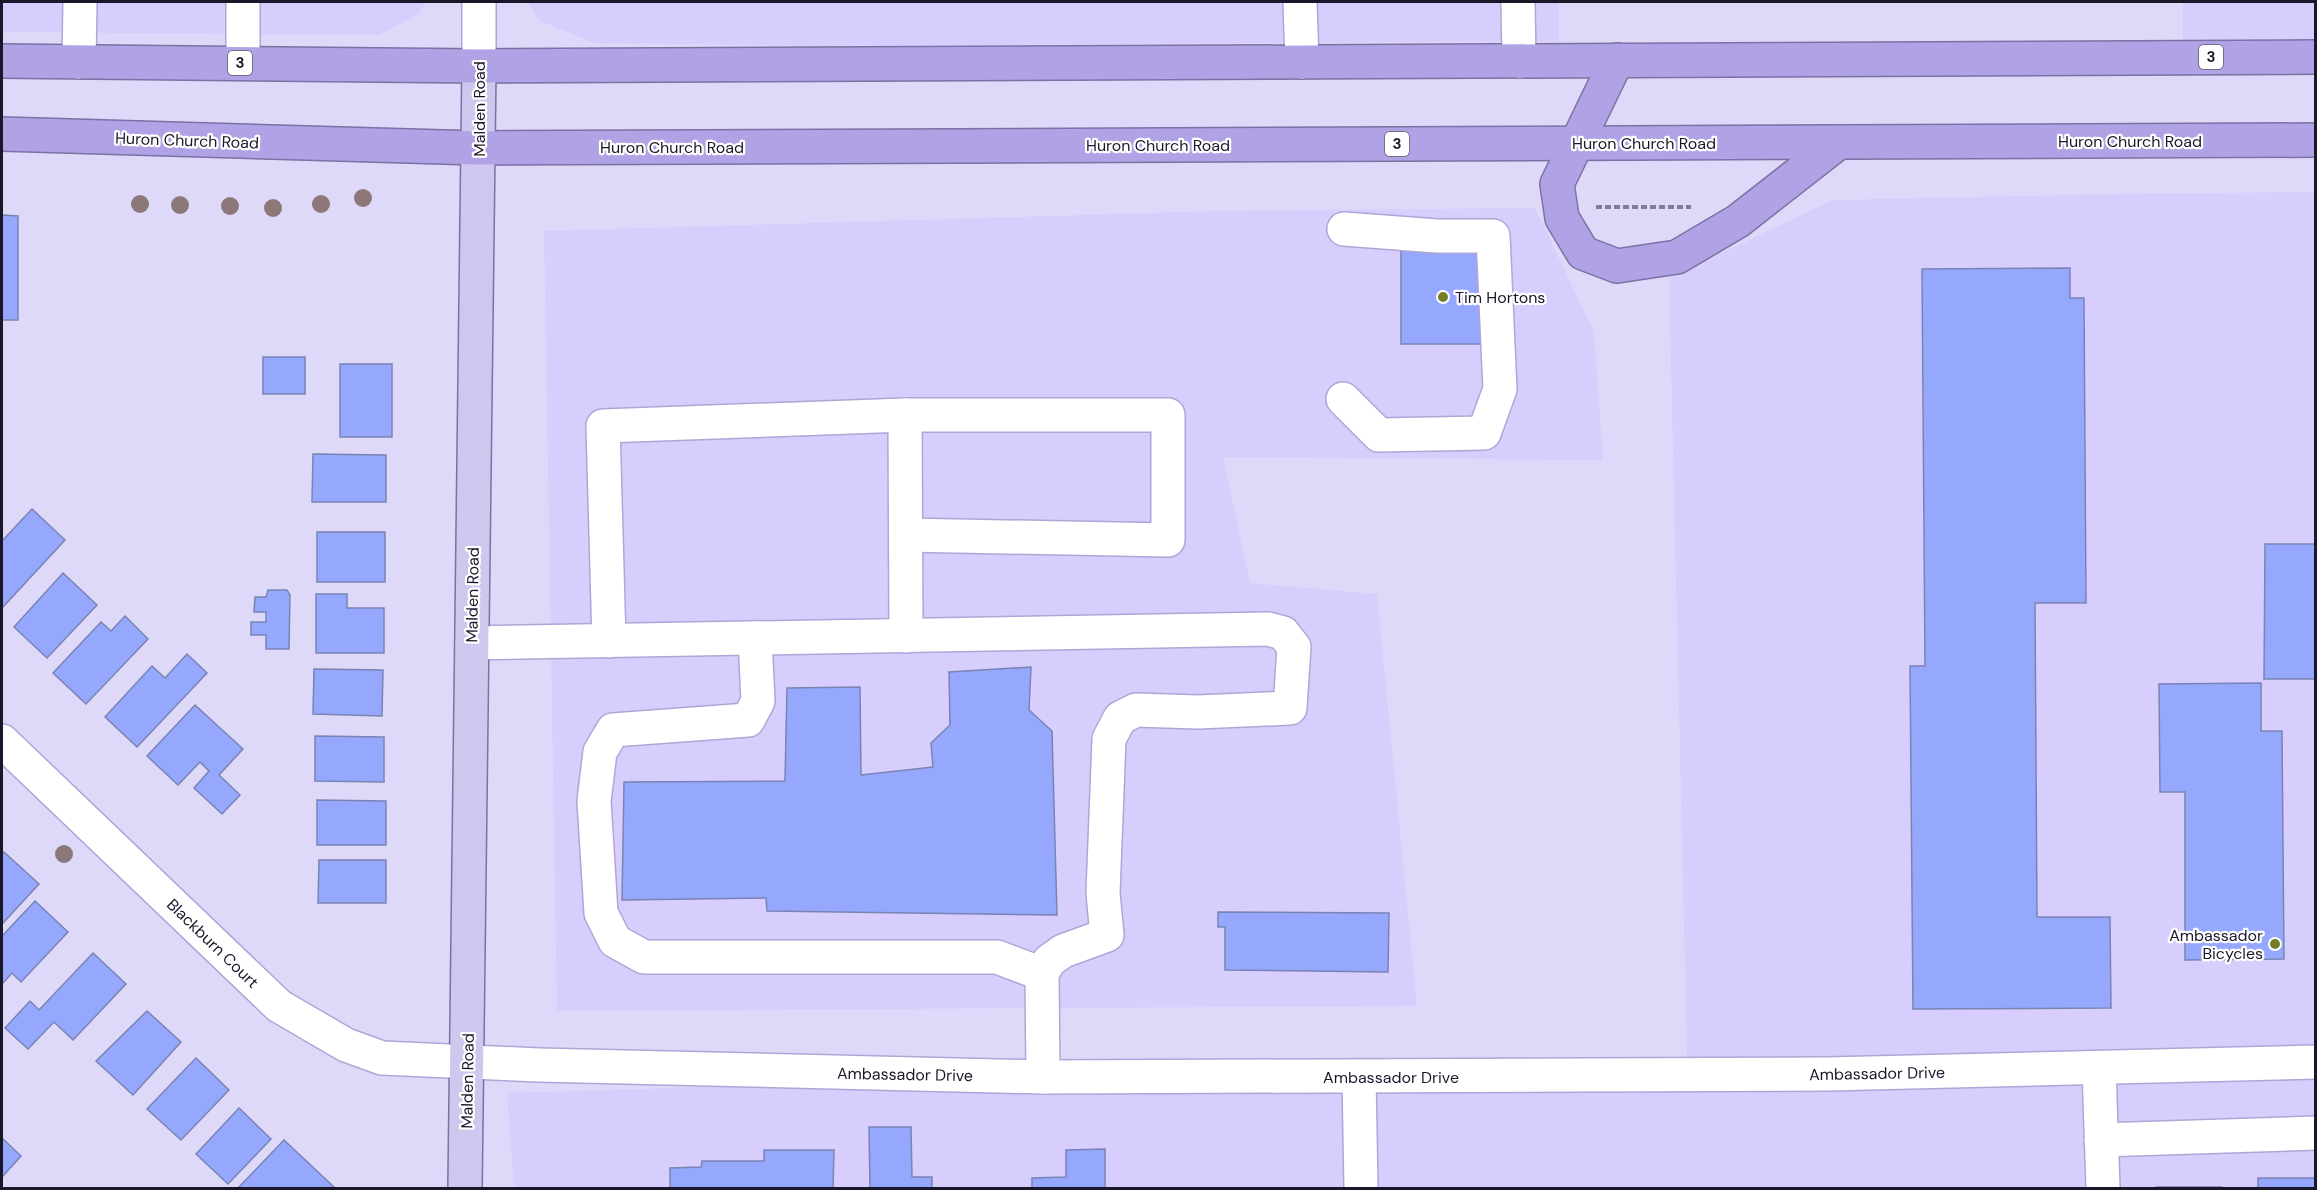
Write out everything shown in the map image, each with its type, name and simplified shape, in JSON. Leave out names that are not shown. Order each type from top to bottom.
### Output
[{"type":"highway","name":"3","points":[[2,61],[479,66],[2316,57]]},
{"type":"highway","points":[[1617,60],[1557,184],[1562,218],[1583,253],[1617,266],[1677,257],[1738,221],[1839,142]]},
{"type":"highway","name":"Huron Church Road","points":[[2,134],[478,148],[2316,140]]},
{"type":"main road","name":"Malden Road","points":[[465,1188],[479,66]]},
{"type":"street","points":[[79,62],[80,2]]},
{"type":"street","points":[[243,2],[243,63]]},
{"type":"street","name":"Malden Road","points":[[479,2],[479,66]]},
{"type":"street","points":[[1300,2],[1302,62]]},
{"type":"street","points":[[1518,2],[1519,61]]},
{"type":"street","points":[[1343,399],[1379,435],[1484,433],[1500,389],[1493,236],[1437,236],[1344,229]]},
{"type":"street","points":[[609,641],[603,426],[905,415],[1168,415],[1168,540],[906,535]]},
{"type":"street","points":[[905,415],[906,636]]},
{"type":"street","points":[[472,643],[1268,629],[1283,633],[1294,647],[1290,708],[1198,712],[1136,710],[1120,718],[1109,739],[1103,893],[1107,935],[1063,951],[1049,961],[1042,974],[1043,1077]]},
{"type":"street","points":[[755,638],[758,701],[748,720],[614,730],[600,752],[594,801],[601,913],[615,941],[644,957],[997,957],[1042,974]]},
{"type":"street","name":"Blackburn Court","points":[[2,741],[279,1006],[345,1045],[382,1058],[418,1058],[467,1063]]},
{"type":"street","name":"Ambassador Drive","points":[[467,1063],[1043,1077],[1359,1077],[1816,1074],[2316,1062]]},
{"type":"street","points":[[2099,1068],[2103,1188]]},
{"type":"street","points":[[1359,1077],[1361,1188]]},
{"type":"street","points":[[2101,1140],[2316,1132]]},
{"type":"path","points":[[1592,207],[1692,207]]},
{"type":"shaded area","points":[[2,2],[426,2],[418,14],[379,35],[2,32]]},
{"type":"shaded area","points":[[527,2],[1559,2],[1559,41],[814,46],[594,43],[540,21]]},
{"type":"shaded area","points":[[2183,2],[2315,2],[2315,42],[2183,43]]},
{"type":"shaded area","points":[[2315,192],[2315,1188],[514,1188],[507,1093],[1687,1057],[1669,278],[1833,200]]},
{"type":"shaded area","points":[[1535,208],[1594,332],[1603,460],[1223,457],[1250,583],[1377,594],[1417,1006],[557,1011],[544,231],[1217,211]]},
{"type":"building","points":[[2,215],[18,216],[18,320],[2,320]]},
{"type":"building","name":"Tim Hortons","points":[[1401,250],[1486,251],[1485,344],[1401,344]]},
{"type":"building","points":[[2070,268],[2070,298],[2084,298],[2086,603],[2035,603],[2037,917],[2110,917],[2111,1008],[1913,1009],[1910,666],[1925,666],[1922,269]]},
{"type":"building","points":[[263,357],[305,357],[305,394],[263,394]]},
{"type":"building","points":[[340,364],[392,364],[392,437],[340,437]]},
{"type":"building","points":[[313,454],[386,455],[386,502],[312,502]]},
{"type":"building","points":[[32,509],[65,540],[2,608],[2,541]]},
{"type":"building","points":[[317,532],[385,532],[385,582],[317,582]]},
{"type":"building","points":[[2265,544],[2316,544],[2316,679],[2264,679]]},
{"type":"building","points":[[63,573],[97,605],[47,658],[14,627]]},
{"type":"building","points":[[268,590],[287,590],[290,595],[289,649],[266,649],[266,635],[251,635],[251,622],[266,622],[266,612],[254,612],[255,597],[266,597]]},
{"type":"building","points":[[316,594],[347,594],[347,608],[384,608],[384,653],[316,653]]},
{"type":"building","points":[[125,616],[148,639],[86,704],[53,673],[101,622],[111,631]]},
{"type":"building","points":[[187,654],[207,673],[137,747],[105,717],[152,666],[165,678]]},
{"type":"building","points":[[1031,667],[1029,710],[1052,731],[1057,915],[767,911],[766,898],[622,900],[624,782],[785,781],[787,688],[860,687],[861,775],[933,767],[931,743],[950,725],[949,672]]},
{"type":"building","points":[[314,669],[383,670],[382,716],[313,714]]},
{"type":"building","points":[[2261,683],[2261,731],[2282,731],[2284,959],[2185,960],[2185,792],[2160,792],[2159,684]]},
{"type":"building","points":[[195,705],[243,749],[219,775],[240,795],[222,814],[194,788],[209,771],[200,762],[178,785],[147,756]]},
{"type":"building","points":[[315,736],[384,737],[384,782],[315,781]]},
{"type":"building","points":[[317,800],[386,801],[386,845],[317,845]]},
{"type":"building","points":[[4,852],[39,884],[2,924],[2,855]]},
{"type":"building","points":[[319,860],[386,860],[386,903],[318,903]]},
{"type":"building","points":[[35,901],[68,932],[21,982],[12,973],[2,984],[2,936]]},
{"type":"building","points":[[1218,912],[1389,913],[1388,972],[1225,970],[1225,927],[1218,927]]},
{"type":"building","points":[[93,953],[126,984],[73,1040],[54,1022],[28,1049],[5,1028],[30,1001],[39,1010]]},
{"type":"building","points":[[147,1011],[181,1042],[133,1095],[96,1061]]},
{"type":"building","points":[[196,1058],[229,1090],[181,1140],[147,1109]]},
{"type":"building","points":[[239,1108],[271,1139],[228,1184],[196,1154]]},
{"type":"building","points":[[869,1127],[911,1127],[912,1177],[932,1177],[932,1188],[870,1188]]},
{"type":"building","points":[[2,1138],[21,1156],[2,1177]]},
{"type":"building","points":[[284,1140],[335,1188],[238,1188]]},
{"type":"building","points":[[1105,1149],[1105,1188],[1032,1188],[1032,1178],[1066,1177],[1066,1150]]},
{"type":"building","points":[[764,1150],[834,1150],[833,1188],[670,1188],[670,1168],[701,1167],[702,1161],[764,1161]]},
{"type":"building","points":[[2258,1178],[2316,1178],[2316,1188],[2258,1188]]},
{"type":"building","points":[[2222,1187],[2222,1188],[2156,1188]]},
{"type":"place","name":"Tim Hortons","points":[[1443,297]]},
{"type":"place","name":"Ambassador Bicycles","points":[[2275,944]]}]
